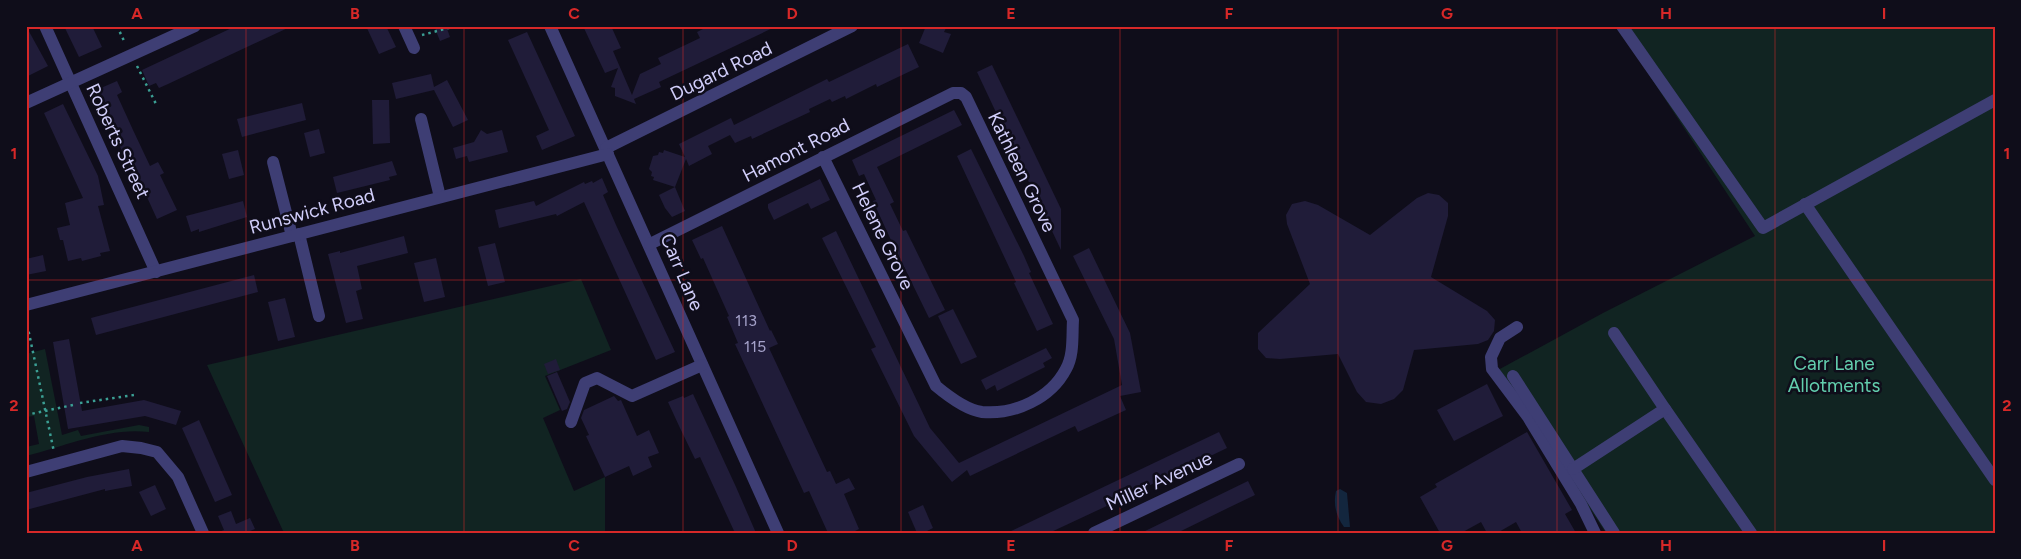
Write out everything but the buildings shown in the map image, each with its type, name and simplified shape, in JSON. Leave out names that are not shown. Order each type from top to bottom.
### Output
[{"type":"street","name":"Roberts Street","points":[[45,26],[109,164],[156,272]]},
{"type":"street","points":[[26,103],[195,26]]},
{"type":"street","points":[[404,26],[412,43]]},
{"type":"street","name":"Carr Lane","points":[[550,26],[650,244],[778,533]]},
{"type":"street","name":"Dugard Road","points":[[607,151],[852,26]]},
{"type":"street","points":[[1622,26],[1763,228],[1994,101]]},
{"type":"street","name":"Hamont Road","points":[[650,244],[953,93],[961,92]]},
{"type":"street","name":"Kathleen Grove","points":[[910,332],[936,386],[969,407],[982,412],[1014,410],[1048,393],[1066,370],[1070,359],[1073,320],[966,97],[961,92]]},
{"type":"street","points":[[422,119],[440,197]]},
{"type":"street","name":"Runswick Road","points":[[26,305],[440,197],[607,151]]},
{"type":"street","name":"Helene Grove","points":[[824,157],[910,332]]},
{"type":"street","points":[[273,162],[319,316]]},
{"type":"street","points":[[1805,204],[1995,480]]},
{"type":"street","points":[[1517,327],[1500,338],[1491,357],[1492,369],[1533,425],[1581,504],[1594,533]]},
{"type":"street","points":[[1614,333],[1751,533]]},
{"type":"street","points":[[571,422],[585,383],[597,378],[632,396],[702,365]]},
{"type":"street","points":[[1513,376],[1614,533]]},
{"type":"street","points":[[1573,469],[1665,409]]},
{"type":"street","points":[[26,472],[122,446],[157,452],[178,477],[203,533]]},
{"type":"street","name":"Miller Avenue","points":[[1094,533],[1239,464]]},
{"type":"path","points":[[117,26],[157,106]]},
{"type":"path","points":[[412,43],[456,26]]},
{"type":"path","points":[[26,319],[57,464]]},
{"type":"path","points":[[80,403],[134,395]]},
{"type":"path","points":[[26,415],[73,405]]},
{"type":"green space","name":"Carr Lane Allotments","points":[[1617,26],[1995,26],[1995,533],[1606,533],[1498,370],[1603,313],[1755,236]]},
{"type":"green space","points":[[581,279],[611,350],[545,376],[560,410],[543,418],[574,491],[605,477],[605,533],[284,533],[207,365]]},
{"type":"green space","points":[[45,349],[62,435],[78,430],[81,436],[139,425],[149,427],[149,432],[118,432],[26,456],[26,447],[39,444],[34,416],[26,417],[26,354]]},
{"type":"water","points":[[1340,489],[1347,493],[1350,527],[1344,527],[1336,510],[1336,491]]}]
